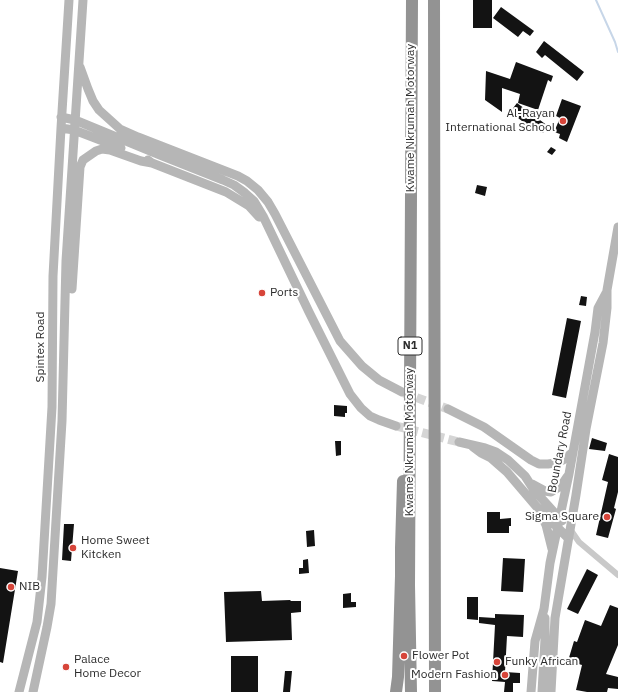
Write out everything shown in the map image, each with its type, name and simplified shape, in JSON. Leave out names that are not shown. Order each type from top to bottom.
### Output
[{"type":"highway","name":"Kwame Nkrumah Motorway","points":[[411,692],[409,585],[412,0]]},
{"type":"highway","name":"Kwame Nkrumah Motorway","points":[[434,0],[435,692]]},
{"type":"highway","points":[[396,692],[401,597],[402,486],[406,454],[410,441]]},
{"type":"main road","name":"Spintex Road","points":[[19,692],[37,622],[42,577],[52,407],[53,276],[61,117],[69,0]]},
{"type":"main road","name":"Spintex Road","points":[[33,692],[48,626],[51,604],[62,421],[66,261],[83,0]]},
{"type":"main road","points":[[79,62],[88,89],[99,110],[120,129],[238,176],[258,190],[268,202],[275,214],[340,341],[358,362],[379,380],[402,392]]},
{"type":"main road","points":[[61,117],[75,120],[234,185],[245,193],[254,202],[263,216],[343,382],[353,398],[370,416],[396,426]]},
{"type":"main road","points":[[61,128],[74,130],[143,156],[152,163]]},
{"type":"main road","points":[[65,328],[71,295],[80,167],[83,160],[92,153],[102,149],[110,150],[141,161],[152,163],[226,192],[249,206],[269,228]]},
{"type":"main road","name":"Boundary Road","points":[[551,692],[555,618],[586,429],[603,343],[607,308],[607,290],[618,227]]},
{"type":"main road","points":[[294,281],[299,262]]},
{"type":"main road","name":"Boundary Road","points":[[532,692],[535,641],[544,609],[552,553],[569,474],[598,308],[607,290]]},
{"type":"main road","points":[[448,409],[484,427],[539,464],[555,463],[563,460],[572,452]]},
{"type":"main road","points":[[459,442],[496,452],[508,460],[537,488],[545,491],[551,492],[560,486],[569,474]]},
{"type":"main road","points":[[472,446],[491,458],[507,472],[536,506],[546,525],[552,553]]},
{"type":"main road","points":[[528,480],[558,522],[569,533]]},
{"type":"main road","points":[[536,506],[558,522]]},
{"type":"main road","points":[[542,692],[545,639],[544,609]]},
{"type":"street","points":[[569,533],[618,575]]},
{"type":"street","points":[[569,533],[579,542]]},
{"type":"building","points":[[473,0],[492,0],[492,28],[473,28]]},
{"type":"building","points":[[501,7],[534,31],[530,36],[523,31],[518,37],[493,18]]},
{"type":"building","points":[[544,41],[584,72],[577,81],[545,55],[542,58],[536,52]]},
{"type":"building","points":[[516,62],[553,76],[551,82],[548,80],[538,110],[518,103],[520,94],[502,88],[502,112],[485,100],[486,71],[510,79]]},
{"type":"building","points":[[562,99],[581,106],[567,142],[559,138],[560,134],[554,132],[560,118],[556,116]]},
{"type":"building","points":[[517,103],[548,126],[543,133],[534,130],[510,112]]},
{"type":"building","points":[[551,147],[556,150],[552,155],[547,152]]},
{"type":"building","points":[[477,185],[487,187],[485,196],[475,193]]},
{"type":"building","points":[[581,296],[587,297],[586,306],[579,305]]},
{"type":"building","points":[[567,318],[581,321],[566,398],[552,395]]},
{"type":"building","points":[[334,405],[347,406],[347,413],[345,413],[345,417],[334,416]]},
{"type":"building","points":[[592,438],[607,443],[605,451],[589,449]]},
{"type":"building","points":[[335,441],[341,441],[341,455],[336,456]]},
{"type":"building","points":[[609,454],[618,457],[618,492],[614,508],[616,509],[608,538],[596,535],[608,482],[602,480]]},
{"type":"building","points":[[487,512],[500,512],[500,519],[511,518],[509,533],[487,533]]},
{"type":"building","points":[[64,524],[74,524],[71,561],[62,560]]},
{"type":"building","points":[[314,530],[315,546],[307,547],[306,531]]},
{"type":"building","points":[[503,558],[525,559],[523,592],[501,591]]},
{"type":"building","points":[[308,559],[309,573],[299,574],[299,568],[303,568],[303,560]]},
{"type":"building","points":[[0,568],[18,571],[3,663],[0,662]]},
{"type":"building","points":[[587,569],[598,575],[578,614],[567,609]]},
{"type":"building","points":[[261,591],[262,601],[301,601],[301,612],[291,613],[292,640],[226,642],[224,592]]},
{"type":"building","points":[[351,593],[351,602],[356,602],[356,607],[343,608],[343,594]]},
{"type":"building","points":[[467,597],[478,597],[478,620],[467,619]]},
{"type":"building","points":[[610,605],[618,608],[618,645],[606,674],[618,677],[618,689],[608,688],[607,692],[587,692],[576,690],[582,665],[568,661],[574,641],[577,642],[585,620],[601,626]]},
{"type":"building","points":[[495,614],[524,615],[523,637],[507,636],[505,672],[520,673],[520,683],[513,683],[513,692],[504,692],[505,682],[492,681],[495,625],[479,623],[479,617],[495,618]]},
{"type":"building","points":[[231,656],[258,656],[258,692],[231,692]]},
{"type":"building","points":[[285,671],[292,671],[290,692],[283,692]]},
{"type":"waterway","points":[[596,0],[618,52]]},
{"type":"tunnel","points":[[404,393],[448,409]]},
{"type":"tunnel","points":[[396,426],[459,442]]},
{"type":"place","name":"Al-Rayan International School","points":[[563,121]]},
{"type":"place","name":"Ports","points":[[262,293]]},
{"type":"place","name":"Sigma Square","points":[[607,517]]},
{"type":"place","name":"Home Sweet Kitcken","points":[[73,548]]},
{"type":"place","name":"NIB","points":[[11,587]]},
{"type":"place","name":"Flower Pot","points":[[404,656]]},
{"type":"place","name":"Funky African","points":[[497,662]]},
{"type":"place","name":"Palace Home Decor","points":[[66,667]]},
{"type":"place","name":"Modern Fashion","points":[[505,675]]}]
